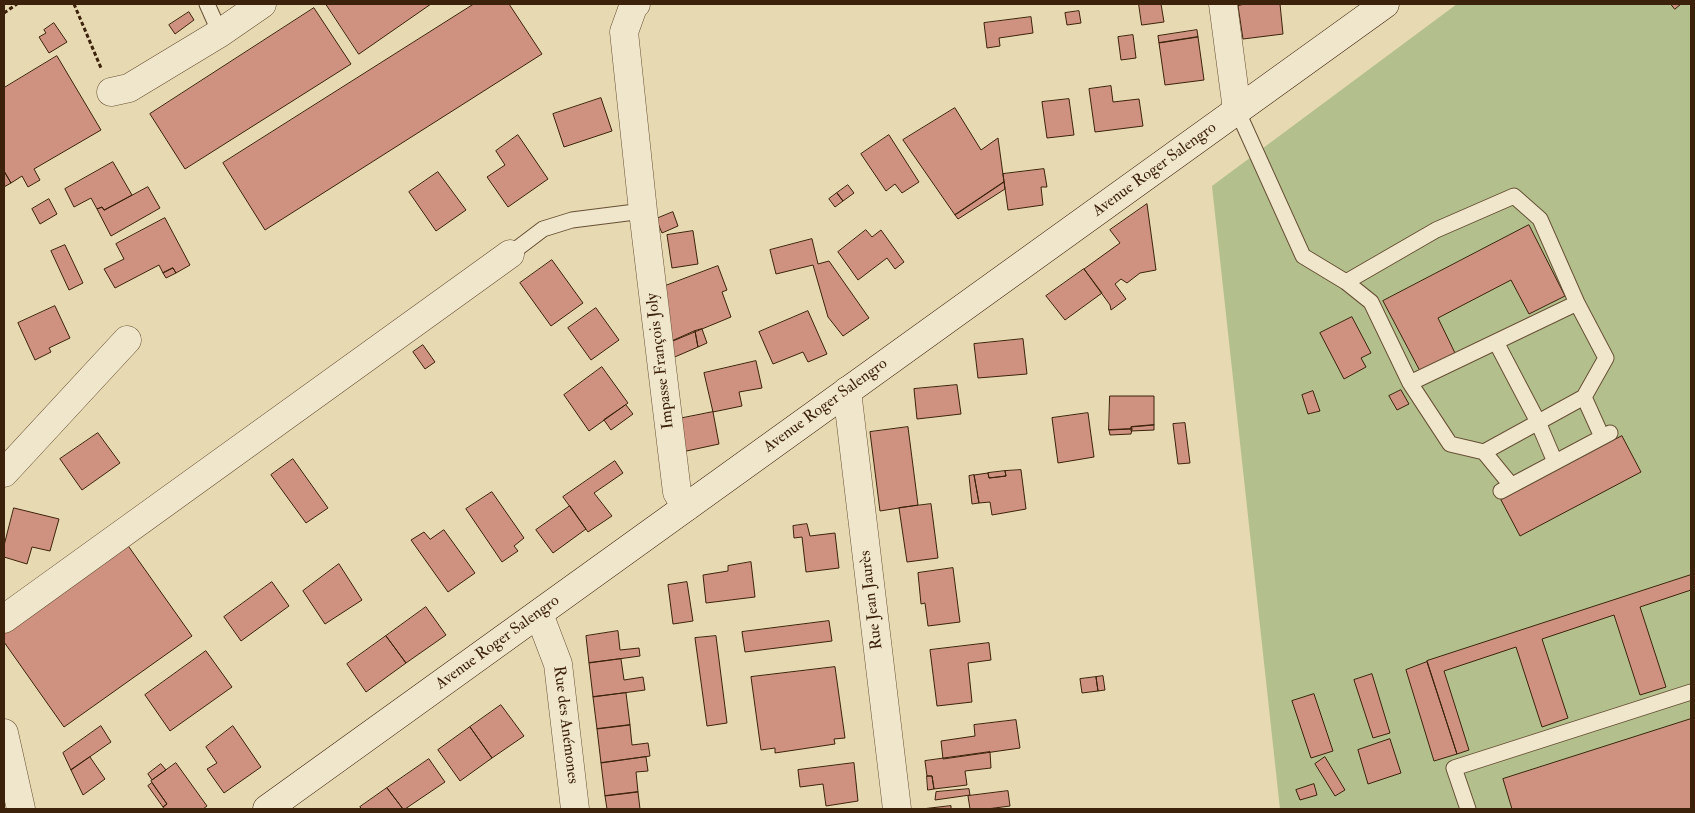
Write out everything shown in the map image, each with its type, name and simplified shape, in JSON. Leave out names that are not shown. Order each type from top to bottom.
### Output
[{"type":"street","points":[[111,92],[129,88],[220,33],[262,4]]},
{"type":"street","name":"Impasse François Joly","points":[[636,4],[633,7],[624,32],[643,211],[677,492],[686,508]]},
{"type":"street","points":[[1223,4],[1237,110]]},
{"type":"street","name":"Avenue Roger Salengro","points":[[267,809],[1385,4]]},
{"type":"street","points":[[4,619],[510,254]]},
{"type":"street","points":[[4,473],[127,340]]},
{"type":"street","name":"Rue Jean Jaurès","points":[[847,391],[897,809]]},
{"type":"street","name":"Rue des Anémones","points":[[539,614],[558,664],[575,809]]},
{"type":"street","points":[[4,733],[21,809]]},
{"type":"lane","points":[[207,4],[220,33]]},
{"type":"lane","points":[[1237,110],[1303,256],[1346,282],[1371,302],[1410,383],[1450,444],[1484,452],[1584,398],[1606,358],[1577,303],[1540,219],[1514,196],[1436,230],[1346,282]]},
{"type":"lane","points":[[510,254],[543,230],[572,220],[643,211]]},
{"type":"lane","points":[[1410,383],[1577,303]]},
{"type":"lane","points":[[1496,342],[1538,422],[1555,462]]},
{"type":"lane","points":[[1484,452],[1506,488],[1606,435],[1584,398]]},
{"type":"lane","points":[[1468,809],[1454,768],[1691,692]]},
{"type":"path","points":[[4,13],[17,4]]},
{"type":"path","points":[[74,4],[111,92]]},
{"type":"green space","points":[[1457,4],[1691,4],[1691,809],[1280,809],[1212,186]]},
{"type":"building","points":[[326,4],[431,4],[359,54]]},
{"type":"building","points":[[474,4],[509,4],[542,54],[265,230],[223,163]]},
{"type":"building","points":[[1139,4],[1161,4],[1164,22],[1142,25]]},
{"type":"building","points":[[1245,4],[1280,4],[1283,34],[1243,39],[1238,6]]},
{"type":"building","points":[[1671,4],[1681,4],[1675,9]]},
{"type":"building","points":[[314,8],[351,64],[185,169],[150,114]]},
{"type":"building","points":[[1079,11],[1081,23],[1067,25],[1065,13]]},
{"type":"building","points":[[189,12],[194,20],[175,34],[169,25]]},
{"type":"building","points":[[1031,17],[1033,33],[999,38],[1000,46],[987,48],[984,23]]},
{"type":"building","points":[[54,23],[67,42],[49,53],[39,37],[46,33],[44,30]]},
{"type":"building","points":[[1197,30],[1198,37],[1159,43],[1158,36]]},
{"type":"building","points":[[1133,35],[1136,58],[1121,60],[1118,37]]},
{"type":"building","points":[[1198,37],[1204,80],[1165,85],[1159,43]]},
{"type":"building","points":[[57,56],[101,130],[34,169],[40,180],[28,187],[22,176],[11,183],[4,171],[4,88]]},
{"type":"building","points":[[1111,86],[1113,102],[1139,99],[1143,126],[1095,132],[1089,89]]},
{"type":"building","points":[[601,98],[612,131],[564,147],[553,114]]},
{"type":"building","points":[[1069,99],[1074,135],[1047,138],[1042,102]]},
{"type":"building","points":[[955,108],[981,150],[998,138],[1004,182],[955,215],[903,140]]},
{"type":"building","points":[[518,135],[548,179],[508,207],[487,177],[505,165],[496,151]]},
{"type":"building","points":[[889,135],[919,182],[902,193],[895,184],[886,191],[861,154]]},
{"type":"building","points":[[113,162],[132,195],[104,210],[102,207],[97,209],[91,198],[74,207],[65,189]]},
{"type":"building","points":[[1044,169],[1047,187],[1041,187],[1043,205],[1008,210],[1003,174]]},
{"type":"building","points":[[4,171],[11,183],[4,187]]},
{"type":"building","points":[[438,172],[466,210],[436,231],[409,192]]},
{"type":"building","points":[[1004,182],[1005,189],[958,219],[955,215]]},
{"type":"building","points":[[848,185],[854,193],[843,201],[837,193]]},
{"type":"building","points":[[148,187],[160,208],[111,236],[97,209],[102,207],[104,210]]},
{"type":"building","points":[[837,193],[843,201],[835,207],[829,199]]},
{"type":"building","points":[[49,199],[57,214],[40,224],[32,209]]},
{"type":"building","points":[[1147,204],[1156,270],[1140,273],[1127,283],[1121,279],[1115,284],[1126,299],[1111,310],[1110,305],[1084,269],[1120,243],[1110,230]]},
{"type":"building","points":[[673,212],[678,226],[662,233],[656,219]]},
{"type":"building","points":[[165,218],[190,265],[176,273],[173,268],[163,273],[159,265],[115,288],[104,269],[124,259],[116,244]]},
{"type":"building","points":[[1529,225],[1565,296],[1529,314],[1511,280],[1438,318],[1455,353],[1420,371],[1383,301]]},
{"type":"building","points":[[866,230],[872,237],[881,230],[904,262],[895,269],[887,258],[858,280],[838,252]]},
{"type":"building","points":[[693,231],[698,264],[672,268],[667,235]]},
{"type":"building","points":[[812,239],[818,264],[829,261],[869,318],[843,336],[828,317],[813,265],[776,274],[770,250]]},
{"type":"building","points":[[65,245],[83,283],[69,290],[51,251]]},
{"type":"building","points":[[552,260],[583,303],[551,326],[520,283]]},
{"type":"building","points":[[718,266],[727,290],[722,292],[731,317],[668,343],[660,288]]},
{"type":"building","points":[[173,268],[176,273],[166,278],[163,273]]},
{"type":"building","points":[[1084,269],[1102,293],[1065,320],[1046,296]]},
{"type":"building","points":[[55,306],[70,338],[49,348],[51,352],[35,360],[18,323]]},
{"type":"building","points":[[596,308],[619,340],[591,360],[568,328]]},
{"type":"building","points":[[808,311],[827,354],[808,362],[803,352],[773,364],[759,332]]},
{"type":"building","points":[[1352,317],[1371,353],[1361,358],[1366,367],[1344,379],[1320,333]]},
{"type":"building","points":[[702,329],[707,343],[698,347],[695,331]]},
{"type":"building","points":[[695,331],[698,347],[670,359],[668,343]]},
{"type":"building","points":[[1023,339],[1027,374],[978,378],[974,344]]},
{"type":"building","points":[[423,345],[435,362],[425,369],[413,352]]},
{"type":"building","points":[[756,361],[762,388],[739,392],[742,406],[713,412],[704,373]]},
{"type":"building","points":[[602,367],[628,403],[589,431],[564,395]]},
{"type":"building","points":[[957,385],[961,414],[917,419],[914,389]]},
{"type":"building","points":[[1401,390],[1409,404],[1397,410],[1389,396]]},
{"type":"building","points":[[1313,391],[1320,411],[1308,414],[1302,395]]},
{"type":"building","points":[[1110,396],[1154,396],[1154,425],[1131,427],[1132,429],[1109,430]]},
{"type":"building","points":[[626,405],[633,414],[611,430],[604,420]]},
{"type":"building","points":[[713,412],[719,444],[682,452],[678,419]]},
{"type":"building","points":[[1088,413],[1094,457],[1058,463],[1052,418]]},
{"type":"building","points":[[1185,423],[1190,463],[1178,464],[1173,424]]},
{"type":"building","points":[[1154,425],[1154,430],[1131,431],[1131,427]]},
{"type":"building","points":[[908,427],[918,505],[880,511],[870,432]]},
{"type":"building","points":[[1132,429],[1131,434],[1110,435],[1109,430]]},
{"type":"building","points":[[98,433],[120,463],[82,490],[60,459]]},
{"type":"building","points":[[1622,436],[1641,472],[1520,536],[1501,500]]},
{"type":"building","points":[[293,459],[328,508],[306,523],[271,475]]},
{"type":"building","points":[[615,461],[623,473],[594,493],[612,516],[588,532],[563,497]]},
{"type":"building","points":[[1021,470],[1026,509],[992,515],[990,502],[979,503],[974,475],[988,473],[989,478],[1006,476],[1005,471]]},
{"type":"building","points":[[1005,471],[1006,476],[989,478],[988,473]]},
{"type":"building","points":[[974,475],[979,503],[972,504],[969,476]]},
{"type":"building","points":[[492,492],[524,538],[514,546],[518,551],[502,562],[466,509]]},
{"type":"building","points":[[931,504],[938,558],[907,562],[899,508]]},
{"type":"building","points":[[570,506],[586,529],[553,553],[536,530]]},
{"type":"building","points":[[14,508],[59,519],[50,551],[32,547],[27,564],[4,557],[4,546]]},
{"type":"building","points":[[807,524],[810,536],[835,533],[839,568],[806,572],[802,537],[794,538],[793,526]]},
{"type":"building","points":[[444,530],[475,573],[448,592],[411,540],[424,532],[430,539]]},
{"type":"building","points":[[124,540],[192,636],[64,727],[4,642],[4,626]]},
{"type":"building","points":[[751,562],[755,597],[706,603],[703,575],[728,571],[728,566]]},
{"type":"building","points":[[339,564],[362,600],[325,624],[303,591]]},
{"type":"building","points":[[953,568],[960,622],[928,626],[925,603],[921,604],[918,573]]},
{"type":"building","points":[[1691,575],[1691,590],[1640,607],[1666,687],[1640,695],[1614,615],[1542,639],[1568,718],[1542,727],[1516,647],[1444,671],[1469,750],[1457,754],[1427,661]]},
{"type":"building","points":[[272,582],[289,606],[241,641],[224,617]]},
{"type":"building","points":[[687,582],[693,621],[673,624],[668,585]]},
{"type":"building","points":[[426,607],[446,635],[406,663],[386,636]]},
{"type":"building","points":[[829,621],[832,641],[745,652],[742,632]]},
{"type":"building","points":[[618,631],[620,650],[639,648],[640,656],[589,663],[586,636]]},
{"type":"building","points":[[386,636],[406,663],[366,692],[347,664]]},
{"type":"building","points":[[716,636],[727,723],[707,726],[695,638]]},
{"type":"building","points":[[989,643],[991,660],[968,663],[972,702],[937,706],[930,650]]},
{"type":"building","points":[[206,651],[232,687],[170,731],[145,695]]},
{"type":"building","points":[[621,659],[624,680],[643,677],[645,690],[593,697],[589,663]]},
{"type":"building","points":[[1427,662],[1457,754],[1434,761],[1406,670]]},
{"type":"building","points":[[835,667],[845,738],[834,739],[835,744],[775,753],[775,748],[761,750],[751,677]]},
{"type":"building","points":[[1372,674],[1390,733],[1373,738],[1354,680]]},
{"type":"building","points":[[1103,676],[1105,690],[1098,691],[1096,677]]},
{"type":"building","points":[[1096,677],[1098,691],[1082,693],[1080,679]]},
{"type":"building","points":[[626,693],[630,725],[597,729],[593,697]]},
{"type":"building","points":[[1314,694],[1333,751],[1311,758],[1292,701]]},
{"type":"building","points":[[501,705],[524,736],[492,758],[470,727]]},
{"type":"building","points":[[1691,719],[1691,809],[1512,809],[1503,779]]},
{"type":"building","points":[[1016,720],[1020,748],[943,759],[941,741],[975,736],[974,725]]},
{"type":"building","points":[[630,725],[632,745],[648,743],[650,756],[601,763],[597,729]]},
{"type":"building","points":[[101,726],[111,742],[71,770],[63,753]]},
{"type":"building","points":[[233,726],[261,767],[224,793],[207,769],[217,763],[206,747]]},
{"type":"building","points":[[470,727],[492,758],[460,781],[438,750]]},
{"type":"building","points":[[1390,739],[1401,773],[1368,784],[1358,750]]},
{"type":"building","points":[[990,752],[991,768],[965,771],[967,785],[934,789],[932,776],[927,776],[925,761]]},
{"type":"building","points":[[90,757],[105,779],[83,795],[71,770]]},
{"type":"building","points":[[646,757],[648,771],[636,772],[638,792],[605,796],[601,763]]},
{"type":"building","points":[[1325,757],[1345,790],[1335,796],[1315,764]]},
{"type":"building","points":[[429,759],[445,782],[403,809],[387,788]]},
{"type":"building","points":[[176,763],[207,806],[203,809],[164,809],[163,807],[167,804],[151,781]]},
{"type":"building","points":[[854,763],[858,801],[826,806],[823,784],[800,787],[798,770]]},
{"type":"building","points":[[161,764],[166,770],[152,780],[148,774]]},
{"type":"building","points":[[927,776],[932,776],[934,789],[928,790]]},
{"type":"building","points":[[152,783],[167,804],[163,807],[148,786]]},
{"type":"building","points":[[1314,784],[1317,795],[1300,800],[1296,790]]},
{"type":"building","points":[[387,788],[403,809],[362,809],[360,807]]},
{"type":"building","points":[[969,789],[970,795],[935,800],[936,792]]},
{"type":"building","points":[[1008,791],[1010,806],[970,809],[968,796]]},
{"type":"building","points":[[638,792],[640,809],[607,809],[605,796]]},
{"type":"building","points":[[951,806],[951,809],[922,809]]}]
